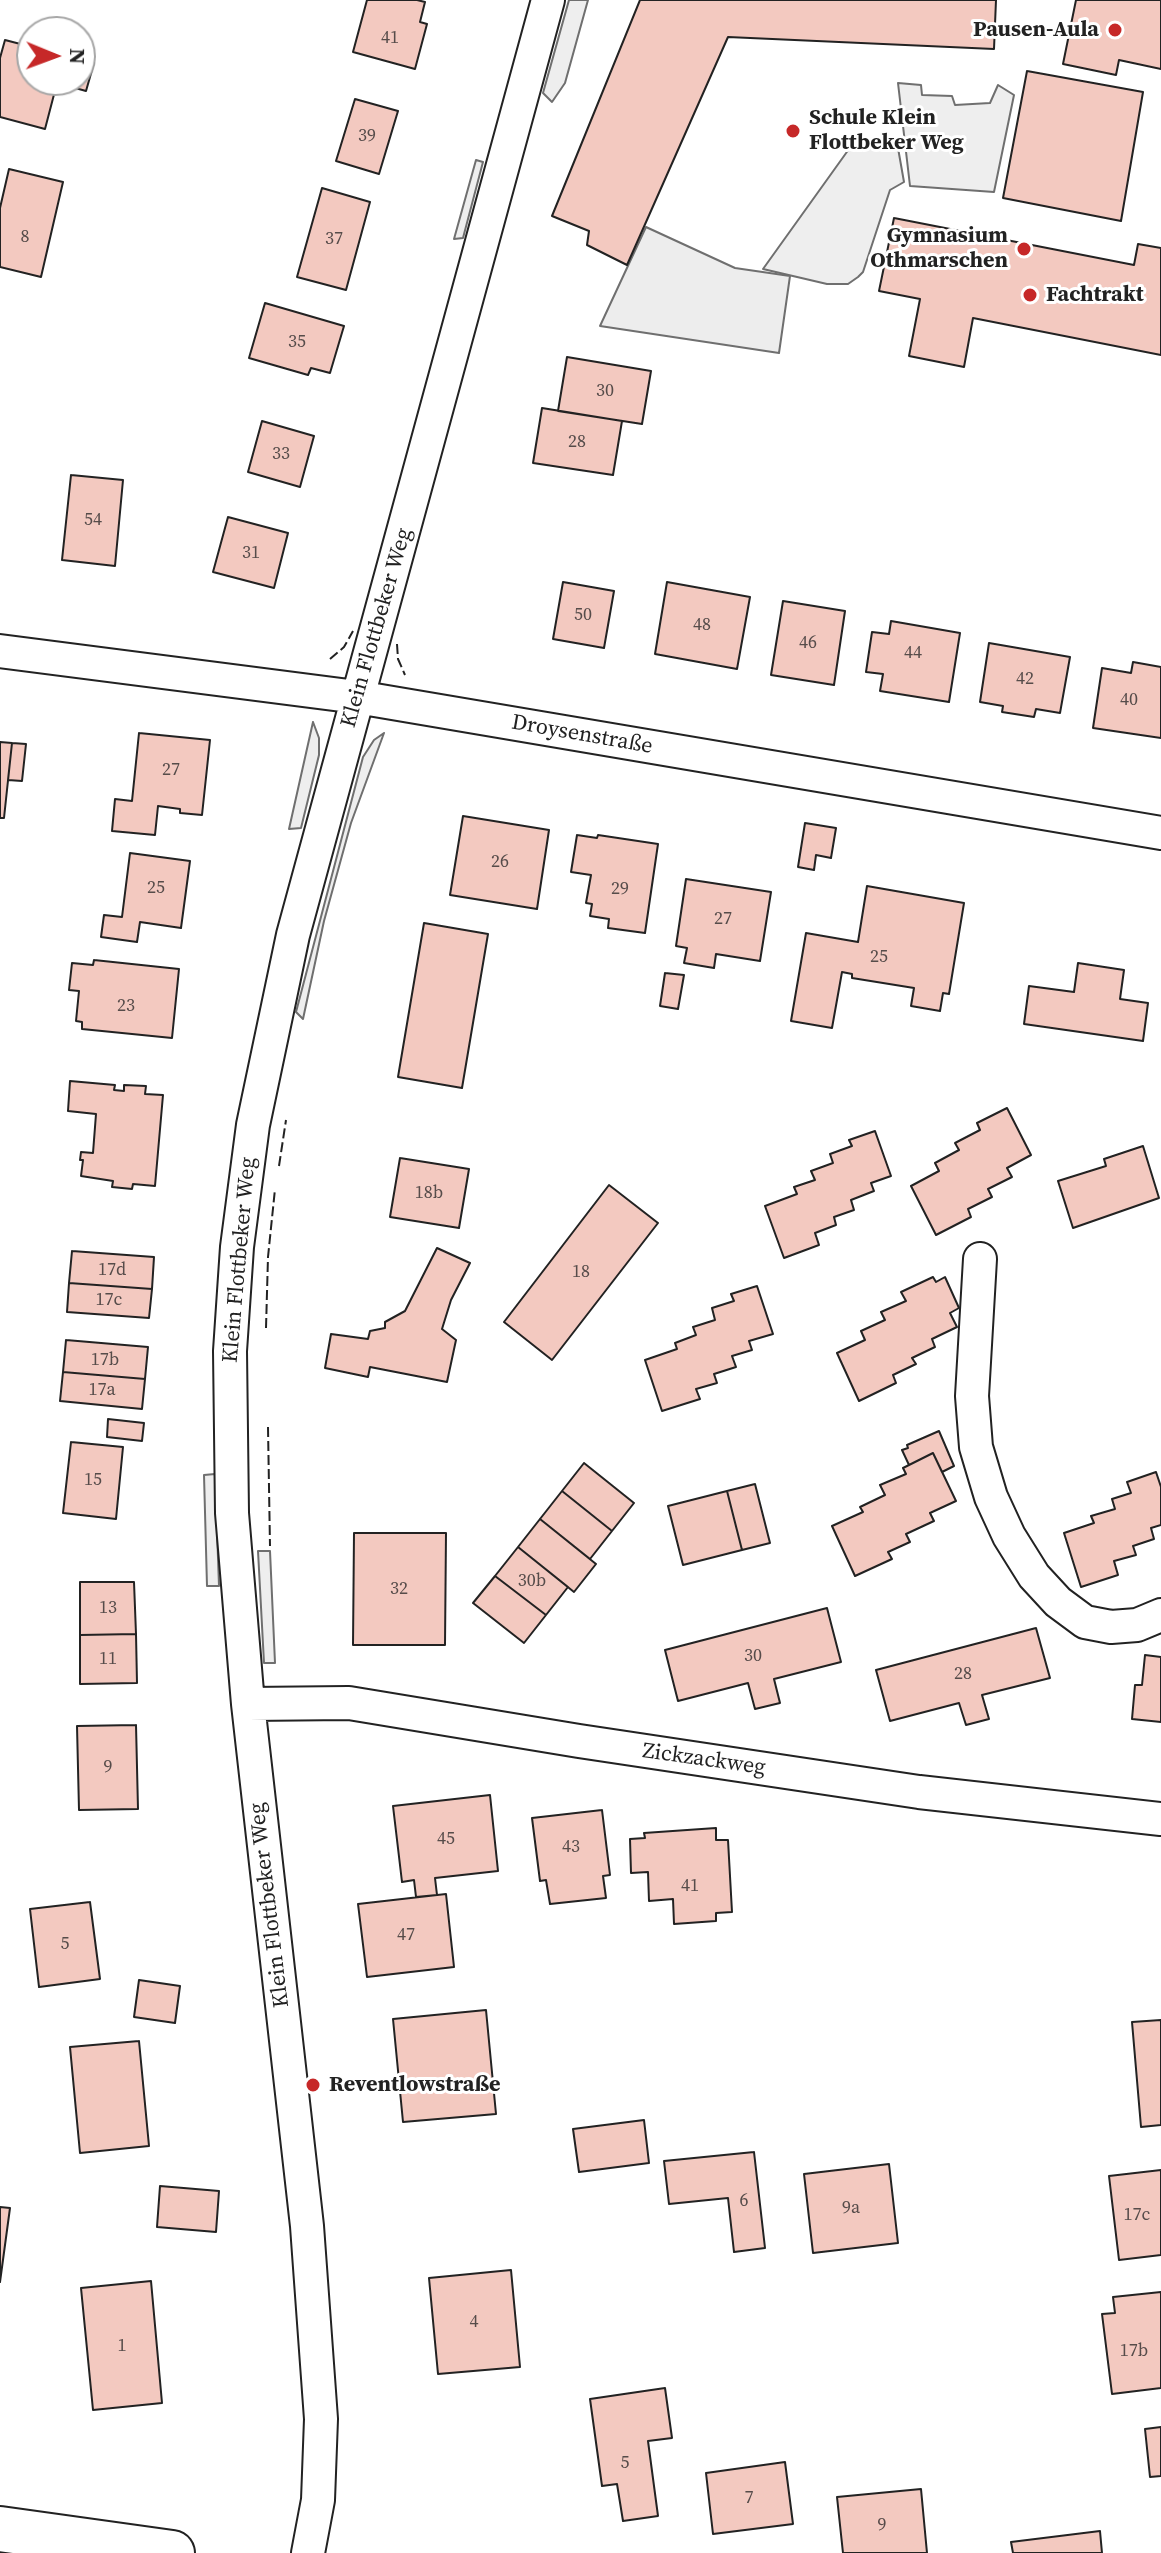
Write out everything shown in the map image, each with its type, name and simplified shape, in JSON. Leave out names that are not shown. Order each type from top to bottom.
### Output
[{"type":"street","name":"Klein Flottbeker Weg","points":[[308,2553],[320,2473],[319,2388],[307,2226],[248,1704],[232,1513],[230,1351],[237,1247],[253,1125],[293,935],[548,0]]},
{"type":"street","name":"Droysenstraße","points":[[0,651],[357,697],[1161,833]]},
{"type":"street","points":[[980,1259],[972,1396],[976,1447],[991,1497],[1009,1536],[1034,1576],[1058,1602],[1085,1622],[1111,1627],[1137,1625],[1161,1615]]},
{"type":"street","name":"Zickzackweg","points":[[248,1704],[349,1703],[919,1792],[1161,1819]]},
{"type":"street","points":[[0,2529],[172,2553]]},
{"type":"shaded area","points":[[569,0],[588,0],[565,83],[552,102],[543,93]]},
{"type":"shaded area","points":[[898,83],[921,85],[922,95],[952,96],[955,105],[990,103],[998,85],[1014,95],[994,192],[910,186]]},
{"type":"shaded area","points":[[898,148],[904,182],[890,190],[863,272],[858,277],[848,284],[827,284],[763,269],[849,149]]},
{"type":"shaded area","points":[[476,160],[483,162],[463,238],[454,239]]},
{"type":"shaded area","points":[[646,227],[735,268],[790,276],[779,353],[600,326]]},
{"type":"shaded area","points":[[313,722],[319,738],[319,755],[301,828],[289,829]]},
{"type":"shaded area","points":[[384,733],[351,823],[324,921],[303,1019],[296,1012],[363,757],[374,740]]},
{"type":"shaded area","points":[[215,1474],[219,1586],[207,1586],[204,1475]]},
{"type":"shaded area","points":[[258,1551],[270,1551],[275,1663],[264,1663]]},
{"type":"building","points":[[367,0],[425,2],[420,22],[427,24],[415,69],[353,52]]},
{"type":"building","points":[[640,0],[996,0],[994,49],[728,37],[627,265],[587,245],[589,231],[552,216]]},
{"type":"building","name":"Pausen-Aula","points":[[1076,0],[1161,0],[1161,69],[1119,60],[1116,75],[1063,64]]},
{"type":"building","points":[[5,40],[16,43],[16,96],[54,96],[45,129],[0,117],[0,58]]},
{"type":"building","points":[[1027,71],[1143,92],[1121,221],[1003,198]]},
{"type":"building","points":[[355,99],[398,111],[379,174],[336,161]]},
{"type":"building","points":[[9,169],[63,182],[41,277],[0,267],[0,208]]},
{"type":"building","points":[[322,188],[370,202],[346,290],[297,277]]},
{"type":"building","name":"Fachtrakt","points":[[894,218],[1134,265],[1138,244],[1161,248],[1161,355],[973,318],[964,367],[909,356],[920,299],[879,291]]},
{"type":"building","points":[[265,303],[344,326],[330,373],[311,368],[308,375],[249,358]]},
{"type":"building","points":[[567,357],[651,371],[642,424],[558,411]]},
{"type":"building","points":[[542,408],[622,421],[613,475],[533,463]]},
{"type":"building","points":[[262,421],[314,436],[300,487],[248,472]]},
{"type":"building","points":[[71,475],[123,480],[115,566],[62,560]]},
{"type":"building","points":[[228,517],[288,533],[274,588],[213,572]]},
{"type":"building","points":[[563,582],[614,591],[604,648],[553,639]]},
{"type":"building","points":[[667,582],[750,597],[737,669],[655,654]]},
{"type":"building","points":[[783,601],[845,611],[834,685],[771,675]]},
{"type":"building","points":[[891,621],[960,633],[949,702],[880,691],[883,674],[866,672],[872,632],[889,634]]},
{"type":"building","points":[[989,643],[1070,657],[1060,713],[1036,709],[1034,717],[1002,712],[1003,706],[980,702]]},
{"type":"building","points":[[1133,662],[1161,667],[1161,738],[1093,728],[1102,668],[1131,673]]},
{"type":"building","points":[[139,733],[210,740],[202,815],[180,813],[180,809],[158,806],[155,835],[112,831],[115,799],[132,801]]},
{"type":"building","points":[[0,742],[12,743],[4,818],[0,818]]},
{"type":"building","points":[[12,743],[26,744],[22,781],[8,780]]},
{"type":"building","points":[[463,816],[549,830],[537,909],[450,895]]},
{"type":"building","points":[[805,823],[836,828],[831,858],[816,855],[814,870],[798,867]]},
{"type":"building","points":[[577,835],[658,844],[645,933],[608,928],[609,919],[590,916],[592,904],[586,903],[591,875],[571,872]]},
{"type":"building","points":[[130,853],[190,861],[181,928],[140,922],[137,942],[101,937],[104,915],[122,917]]},
{"type":"building","points":[[686,879],[771,892],[760,961],[716,954],[714,968],[684,963],[687,948],[676,946]]},
{"type":"building","points":[[867,886],[964,903],[949,994],[943,993],[940,1011],[911,1006],[914,988],[852,978],[852,974],[842,972],[832,1028],[791,1021],[806,933],[858,942]]},
{"type":"building","points":[[424,923],[488,934],[462,1088],[398,1077]]},
{"type":"building","points":[[94,960],[179,969],[172,1038],[82,1029],[82,1022],[76,1021],[79,991],[69,990],[72,963],[93,965]]},
{"type":"building","points":[[1078,963],[1124,970],[1120,999],[1148,1003],[1143,1041],[1024,1024],[1029,986],[1074,992]]},
{"type":"building","points":[[665,973],[684,975],[678,1009],[660,1006]]},
{"type":"building","points":[[70,1081],[115,1085],[114,1090],[124,1091],[124,1085],[146,1086],[145,1094],[163,1095],[155,1186],[133,1184],[132,1189],[112,1187],[113,1181],[81,1176],[81,1152],[93,1153],[96,1114],[68,1111]]},
{"type":"building","points":[[1007,1108],[1031,1155],[1007,1168],[1012,1177],[988,1189],[992,1197],[968,1209],[971,1217],[936,1235],[911,1186],[939,1171],[935,1163],[959,1150],[955,1143],[980,1130],[977,1123]]},
{"type":"building","points":[[875,1131],[891,1176],[871,1183],[874,1191],[851,1200],[854,1210],[834,1217],[836,1225],[815,1233],[819,1245],[784,1258],[765,1206],[797,1194],[794,1187],[815,1180],[811,1171],[833,1163],[830,1154],[852,1146],[849,1140]]},
{"type":"building","points":[[1143,1146],[1159,1198],[1073,1228],[1058,1181],[1106,1166],[1104,1159]]},
{"type":"building","points":[[400,1158],[469,1169],[459,1228],[390,1217]]},
{"type":"building","points":[[609,1185],[658,1223],[552,1360],[504,1322]]},
{"type":"building","points":[[437,1248],[470,1263],[451,1300],[442,1329],[456,1340],[447,1382],[370,1367],[368,1377],[325,1368],[331,1334],[368,1339],[370,1331],[385,1328],[385,1322],[405,1311]]},
{"type":"building","points":[[72,1251],[154,1257],[152,1289],[69,1283]]},
{"type":"building","points":[[933,1277],[936,1282],[945,1277],[959,1308],[950,1313],[957,1327],[932,1339],[935,1347],[912,1358],[916,1364],[893,1375],[896,1383],[859,1401],[837,1353],[865,1340],[861,1331],[885,1320],[881,1312],[906,1301],[901,1292]]},
{"type":"building","points":[[69,1283],[152,1289],[149,1318],[67,1312]]},
{"type":"building","points":[[757,1286],[773,1334],[749,1341],[752,1350],[732,1356],[736,1367],[714,1374],[717,1383],[696,1389],[700,1399],[662,1411],[645,1360],[677,1349],[675,1343],[696,1335],[693,1327],[715,1320],[712,1308],[734,1301],[731,1294]]},
{"type":"building","points":[[66,1340],[148,1347],[145,1379],[63,1372]]},
{"type":"building","points":[[63,1372],[145,1379],[142,1409],[60,1401]]},
{"type":"building","points":[[108,1419],[144,1423],[142,1441],[107,1437]]},
{"type":"building","points":[[939,1431],[954,1466],[942,1472],[933,1453],[909,1465],[902,1450]]},
{"type":"building","points":[[71,1442],[123,1447],[116,1519],[63,1513]]},
{"type":"building","points":[[933,1453],[956,1501],[930,1513],[934,1521],[906,1534],[910,1542],[888,1552],[892,1559],[855,1576],[832,1526],[863,1512],[860,1507],[885,1495],[880,1485],[906,1474],[903,1468]]},
{"type":"building","points":[[584,1463],[634,1503],[612,1531],[562,1491]]},
{"type":"building","points":[[1156,1472],[1161,1487],[1161,1525],[1151,1528],[1154,1539],[1133,1546],[1136,1555],[1114,1561],[1118,1575],[1081,1587],[1064,1533],[1094,1523],[1091,1516],[1115,1509],[1112,1499],[1131,1493],[1127,1482]]},
{"type":"building","points":[[755,1484],[770,1543],[742,1550],[727,1491]]},
{"type":"building","points":[[562,1491],[612,1531],[590,1559],[540,1519]]},
{"type":"building","points":[[727,1491],[742,1550],[683,1565],[668,1506]]},
{"type":"building","points":[[540,1519],[596,1564],[574,1592],[518,1547]]},
{"type":"building","points":[[354,1533],[446,1533],[445,1645],[353,1645]]},
{"type":"building","points":[[518,1547],[568,1587],[546,1615],[495,1576]]},
{"type":"building","points":[[495,1576],[546,1615],[524,1643],[473,1603]]},
{"type":"building","points":[[80,1582],[134,1582],[136,1634],[80,1635]]},
{"type":"building","points":[[827,1608],[841,1662],[774,1679],[780,1703],[755,1709],[748,1683],[678,1701],[665,1650]]},
{"type":"building","points":[[1036,1628],[1050,1678],[982,1695],[989,1719],[966,1725],[959,1703],[890,1721],[876,1670]]},
{"type":"building","points":[[136,1634],[137,1683],[80,1684],[80,1635]]},
{"type":"building","points":[[1145,1655],[1161,1657],[1161,1722],[1132,1719],[1135,1685],[1142,1685]]},
{"type":"building","points":[[136,1725],[138,1809],[79,1810],[77,1726]]},
{"type":"building","points":[[490,1795],[498,1871],[435,1878],[437,1895],[416,1897],[414,1880],[402,1882],[393,1806]]},
{"type":"building","points":[[602,1810],[610,1875],[603,1876],[606,1898],[550,1904],[546,1880],[540,1881],[532,1818]]},
{"type":"building","points":[[716,1828],[716,1840],[728,1840],[732,1912],[716,1913],[716,1921],[674,1924],[673,1899],[649,1901],[648,1872],[631,1873],[630,1839],[645,1838],[644,1833]]},
{"type":"building","points":[[446,1894],[454,1967],[367,1977],[358,1904]]},
{"type":"building","points":[[90,1902],[100,1979],[39,1987],[30,1909]]},
{"type":"building","points":[[139,1980],[180,1986],[175,2023],[134,2017]]},
{"type":"building","points":[[486,2010],[496,2114],[403,2122],[393,2019]]},
{"type":"building","points":[[1161,2020],[1161,2125],[1141,2127],[1132,2022]]},
{"type":"building","points":[[139,2041],[149,2146],[80,2153],[70,2047]]},
{"type":"building","points":[[644,2120],[649,2163],[579,2172],[573,2129]]},
{"type":"building","points":[[754,2152],[765,2248],[734,2252],[728,2198],[669,2204],[664,2161]]},
{"type":"building","points":[[889,2164],[898,2243],[813,2253],[804,2174]]},
{"type":"building","points":[[1161,2170],[1161,2255],[1119,2260],[1109,2176]]},
{"type":"building","points":[[160,2186],[219,2191],[216,2232],[157,2227]]},
{"type":"building","points":[[0,2207],[10,2208],[0,2282]]},
{"type":"building","points":[[511,2270],[520,2367],[438,2374],[429,2278]]},
{"type":"building","points":[[151,2281],[162,2403],[93,2410],[81,2288]]},
{"type":"building","points":[[1161,2292],[1161,2388],[1112,2394],[1102,2314],[1115,2313],[1113,2297]]},
{"type":"building","points":[[665,2388],[672,2438],[648,2441],[658,2516],[623,2521],[617,2484],[602,2486],[590,2399]]},
{"type":"building","points":[[1161,2427],[1161,2476],[1150,2477],[1145,2429]]},
{"type":"building","points":[[785,2462],[793,2524],[713,2534],[706,2473]]},
{"type":"building","points":[[921,2489],[927,2553],[843,2553],[837,2497]]},
{"type":"building","points":[[1100,2531],[1102,2553],[1013,2553],[1011,2542]]},
{"type":"fence","points":[[330,659],[344,647],[353,631]]},
{"type":"fence","points":[[397,644],[398,659],[405,675]]},
{"type":"fence","points":[[279,1166],[286,1120]]},
{"type":"fence","points":[[266,1328],[268,1257],[275,1189]]},
{"type":"fence","points":[[268,1427],[270,1546]]},
{"type":"place","name":"Pausen-Aula","points":[[1115,30]]},
{"type":"place","name":"Schule Klein Flottbeker Weg","points":[[793,131]]},
{"type":"place","name":"Gymnasium Othmarschen","points":[[1024,249]]},
{"type":"place","name":"Fachtrakt","points":[[1030,295]]},
{"type":"place","name":"Reventlowstraße","points":[[313,2085]]}]
